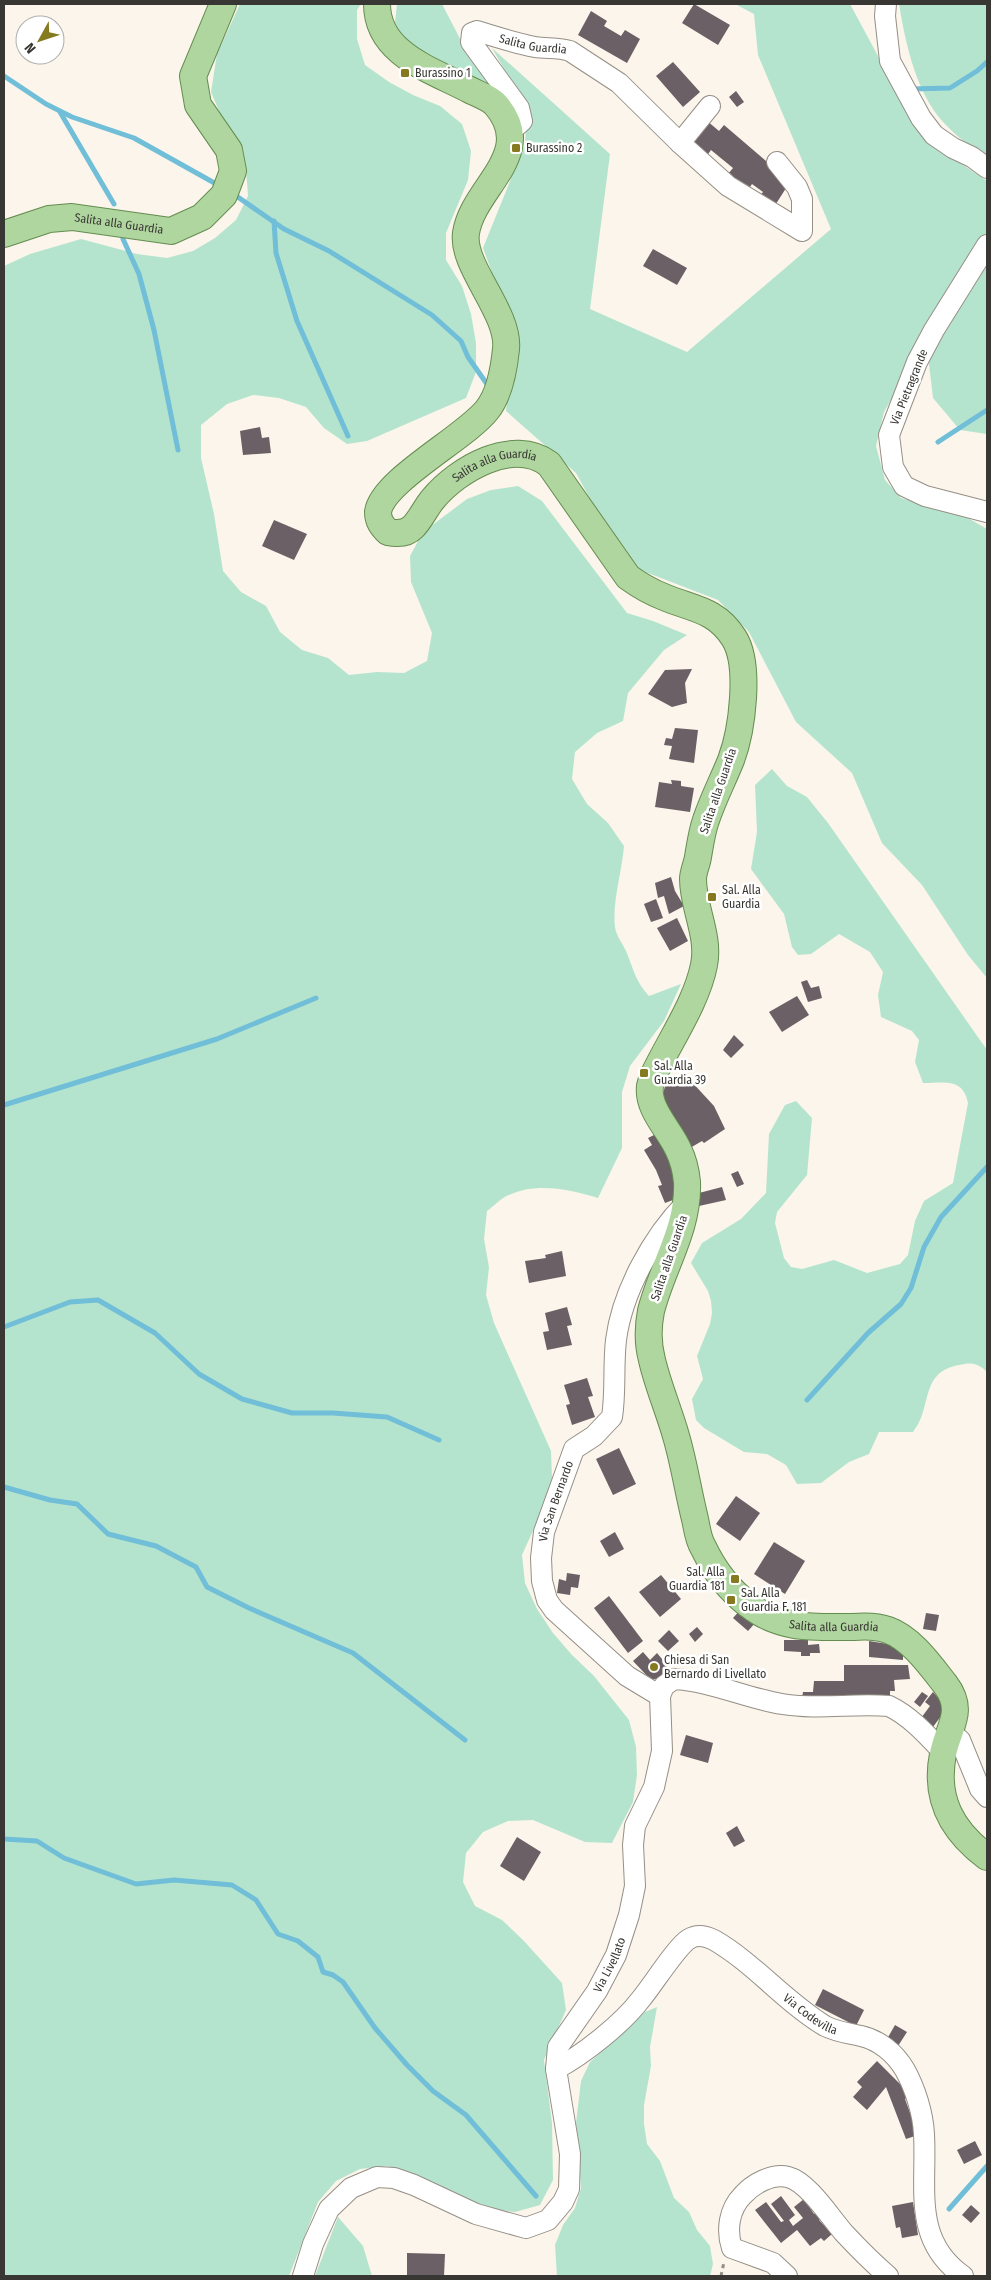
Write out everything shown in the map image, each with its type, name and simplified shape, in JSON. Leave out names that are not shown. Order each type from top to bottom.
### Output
[{"type":"main road","name":"Salita alla Guardia","points":[[4,234],[48,219],[72,217],[171,232],[202,217],[224,195],[233,171],[229,150],[198,105],[193,76],[222,4]]},
{"type":"main road","points":[[377,4],[379,25],[388,40],[402,55],[494,102],[506,116],[511,131]]},
{"type":"main road","name":"Salita alla Guardia","points":[[511,131],[509,148],[504,163],[471,218],[466,234],[467,250],[504,329],[506,346],[496,396],[480,419],[425,460],[390,492],[381,504],[379,520],[388,532],[405,532],[412,527],[434,498],[465,472],[484,462],[505,455],[522,453],[539,457],[548,464],[616,563],[628,577],[641,587],[665,598],[699,608],[715,617],[726,626],[735,640],[743,666],[744,685],[740,717],[732,758],[705,820],[693,879],[704,940],[704,964],[698,986],[655,1072],[650,1087],[651,1100],[656,1113],[678,1148],[684,1165],[687,1202],[683,1227],[651,1311],[649,1334],[651,1359],[676,1436],[701,1545],[729,1588],[749,1606],[767,1618],[787,1625],[809,1628],[870,1626],[887,1630],[902,1637],[933,1669],[952,1694],[956,1712],[940,1774],[947,1810],[963,1837],[987,1857]]},
{"type":"street","points":[[882,4],[890,61],[921,118],[934,135],[987,168]]},
{"type":"street","name":"Salita Guardia","points":[[511,131],[522,121],[519,108],[471,42],[472,33],[477,32],[549,50],[563,49],[570,51],[619,83],[680,143],[728,186],[802,231],[802,198],[797,187],[777,162]]},
{"type":"street","points":[[680,143],[710,106]]},
{"type":"street","name":"Via Pietragrande","points":[[987,244],[934,330],[917,362],[890,435],[894,466],[904,486],[925,496],[987,512]]},
{"type":"street","name":"Via San Bernardo","points":[[660,1696],[627,1676],[554,1610],[547,1600],[542,1581],[541,1558],[544,1532],[574,1448],[594,1436],[612,1417],[616,1339],[620,1317],[637,1274],[667,1224],[687,1202]]},
{"type":"street","points":[[660,1696],[664,1686],[674,1679],[690,1680],[782,1704],[821,1707],[889,1706],[925,1732],[947,1742],[960,1740],[980,1789],[987,1797]]},
{"type":"street","name":"Via Livellato","points":[[303,2276],[312,2244],[329,2209],[351,2188],[377,2177],[394,2178],[414,2185],[476,2214],[526,2228],[548,2220],[563,2202],[569,2189],[570,2154],[556,2069],[558,2047],[597,1991],[616,1955],[629,1915],[635,1886],[633,1845],[635,1826],[654,1787],[662,1750],[660,1696]]},
{"type":"street","name":"Via Codevilla","points":[[556,2069],[569,2062],[624,2017],[640,2001],[684,1942],[696,1936],[714,1940],[824,2025],[846,2034],[877,2041],[891,2052],[904,2068],[917,2098],[924,2132],[924,2210],[929,2232],[933,2245],[940,2255],[953,2269],[963,2276]]},
{"type":"street","points":[[787,2276],[773,2263],[732,2248],[728,2229],[737,2202],[744,2193],[768,2179],[786,2177],[801,2184],[845,2234],[888,2276]]},
{"type":"green space","points":[[240,4],[361,4],[357,10],[357,39],[365,65],[389,82],[413,95],[440,106],[462,124],[471,151],[468,180],[446,233],[446,260],[462,286],[471,314],[476,343],[476,372],[466,398],[367,441],[347,444],[324,428],[306,407],[279,398],[253,395],[227,404],[201,425],[201,458],[214,514],[223,571],[241,592],[266,606],[280,632],[302,650],[328,658],[349,675],[377,672],[404,673],[427,661],[432,633],[411,582],[410,556],[423,532],[467,499],[491,490],[518,486],[542,501],[627,613],[687,635],[664,650],[628,693],[623,721],[597,733],[575,752],[572,779],[587,804],[608,823],[624,846],[616,897],[615,927],[638,981],[649,996],[681,984],[664,1021],[630,1066],[622,1092],[622,1148],[598,1198],[565,1190],[543,1188],[520,1191],[500,1200],[487,1211],[484,1239],[489,1267],[486,1295],[494,1323],[551,1451],[552,1478],[545,1504],[522,1555],[525,1583],[537,1609],[553,1633],[594,1676],[629,1720],[636,1747],[637,1775],[633,1802],[612,1843],[585,1842],[533,1820],[508,1821],[483,1832],[466,1853],[463,1882],[475,1906],[502,1920],[562,1983],[566,2010],[544,2060],[552,2123],[553,2180],[540,2205],[515,2212],[488,2208],[387,2166],[360,2169],[336,2181],[318,2202],[289,2276],[4,2276],[4,266],[30,254],[81,239],[137,254],[167,258],[193,251],[215,238],[236,220],[248,196],[246,169],[238,142],[222,118],[211,92],[217,54]]},
{"type":"green space","points":[[397,4],[442,4],[469,56],[495,82],[489,91],[411,48],[395,23]]},
{"type":"green space","points":[[735,4],[850,4],[885,69],[942,151],[987,181],[987,234],[884,412],[876,446],[885,480],[901,498],[968,518],[987,529],[987,978],[968,955],[922,885],[882,843],[852,773],[796,722],[749,632],[718,600],[635,568],[613,541],[576,473],[506,411],[514,333],[483,248],[525,144],[527,109],[492,48],[610,154],[590,309],[687,352],[831,229],[758,55],[754,14]]},
{"type":"green space","points":[[899,4],[987,4],[987,156],[954,133],[929,103],[915,71],[905,37]]},
{"type":"green space","points":[[987,255],[987,434],[960,430],[933,398],[929,364],[931,344]]},
{"type":"green space","points":[[772,769],[787,786],[807,797],[828,823],[987,1050],[987,1372],[977,1365],[971,1364],[946,1369],[932,1383],[919,1423],[913,1432],[879,1432],[869,1454],[849,1462],[821,1483],[797,1484],[786,1465],[767,1454],[744,1452],[704,1428],[696,1420],[692,1399],[703,1379],[697,1356],[710,1324],[712,1313],[708,1291],[691,1263],[702,1243],[741,1219],[766,1193],[769,1134],[785,1105],[796,1101],[812,1118],[807,1175],[777,1212],[775,1223],[784,1258],[791,1267],[802,1269],[834,1260],[867,1273],[900,1264],[908,1255],[915,1221],[924,1201],[953,1183],[968,1103],[962,1089],[957,1085],[945,1082],[923,1083],[915,1062],[919,1040],[912,1031],[881,1017],[878,995],[883,972],[870,952],[839,934],[811,954],[798,955],[792,947],[784,914],[751,869],[757,832],[755,785]]},
{"type":"green space","points":[[657,2007],[650,2047],[651,2066],[644,2105],[647,2144],[660,2161],[674,2198],[689,2212],[697,2230],[710,2246],[713,2264],[710,2276],[557,2276],[555,2245],[563,2225],[575,2208],[581,2188],[576,2123],[581,2081],[590,2062],[645,2012]]},
{"type":"green space","points":[[338,2217],[363,2246],[372,2276],[315,2276]]},
{"type":"building","points":[[694,4],[730,25],[718,45],[682,23]]},
{"type":"building","points":[[591,11],[607,21],[604,26],[621,36],[625,30],[640,39],[627,63],[578,35]]},
{"type":"building","points":[[673,62],[700,92],[683,107],[656,76]]},
{"type":"building","points":[[736,91],[744,102],[737,107],[729,97]]},
{"type":"building","points":[[706,120],[719,131],[724,125],[766,161],[788,185],[774,207],[759,197],[763,192],[752,184],[748,190],[728,174],[733,168],[711,150],[706,157],[690,141]]},
{"type":"building","points":[[653,249],[687,268],[677,285],[643,266]]},
{"type":"building","points":[[260,427],[262,438],[269,437],[271,453],[243,455],[240,431]]},
{"type":"building","points":[[274,520],[307,534],[294,560],[262,546]]},
{"type":"building","points":[[692,669],[685,683],[687,703],[672,707],[648,694],[665,670]]},
{"type":"building","points":[[675,728],[698,730],[694,763],[669,759],[672,746],[664,745],[666,738],[672,739]]},
{"type":"building","points":[[671,780],[681,781],[681,786],[694,788],[690,812],[655,807],[659,782],[672,784]]},
{"type":"building","points":[[671,877],[675,891],[684,906],[669,914],[664,896],[658,898],[655,883]]},
{"type":"building","points":[[656,899],[663,918],[651,922],[644,904]]},
{"type":"building","points":[[677,918],[688,941],[670,951],[657,928]]},
{"type":"building","points":[[807,980],[811,988],[819,986],[822,998],[808,1002],[801,982]]},
{"type":"building","points":[[797,996],[809,1015],[782,1032],[769,1012]]},
{"type":"building","points":[[734,1035],[744,1045],[731,1058],[723,1050]]},
{"type":"building","points":[[668,1074],[680,1086],[690,1080],[714,1106],[725,1129],[704,1143],[702,1141],[690,1148],[670,1117],[663,1094]]},
{"type":"building","points":[[658,1133],[675,1158],[669,1162],[681,1197],[665,1203],[658,1186],[662,1185],[656,1170],[644,1150],[652,1145],[648,1138]]},
{"type":"building","points":[[738,1171],[744,1184],[737,1187],[731,1174]]},
{"type":"building","points":[[722,1187],[726,1200],[699,1206],[699,1193]]},
{"type":"building","points":[[562,1251],[566,1276],[529,1283],[525,1261],[546,1258],[545,1255]]},
{"type":"building","points":[[567,1307],[572,1325],[567,1326],[572,1345],[547,1350],[543,1332],[549,1331],[545,1313]]},
{"type":"building","points":[[587,1378],[593,1396],[588,1397],[595,1417],[572,1425],[566,1405],[570,1404],[564,1385]]},
{"type":"building","points":[[619,1448],[636,1484],[613,1495],[596,1459]]},
{"type":"building","points":[[736,1496],[760,1513],[740,1541],[716,1524]]},
{"type":"building","points":[[615,1532],[624,1549],[609,1557],[600,1541]]},
{"type":"building","points":[[774,1542],[805,1561],[785,1594],[754,1574]]},
{"type":"building","points":[[567,1573],[580,1575],[578,1588],[571,1587],[570,1595],[557,1593],[559,1579],[566,1581]]},
{"type":"building","points":[[661,1575],[681,1599],[660,1617],[639,1592]]},
{"type":"building","points":[[609,1596],[643,1641],[628,1653],[594,1608]]},
{"type":"building","points":[[741,1609],[756,1622],[748,1631],[733,1618]]},
{"type":"building","points":[[926,1613],[939,1615],[936,1631],[923,1629]]},
{"type":"building","points":[[697,1627],[703,1634],[695,1642],[689,1634]]},
{"type":"building","points":[[669,1630],[679,1641],[668,1651],[658,1641]]},
{"type":"building","points":[[784,1640],[808,1640],[808,1645],[819,1644],[820,1653],[810,1653],[810,1656],[801,1656],[801,1652],[784,1651]]},
{"type":"building","points":[[869,1641],[894,1645],[903,1651],[903,1660],[869,1657]]},
{"type":"building","name":"Chiesa di San Bernardo di Livellato","points":[[643,1652],[650,1660],[657,1653],[667,1665],[665,1673],[659,1678],[651,1680],[633,1661]]},
{"type":"building","points":[[844,1665],[908,1665],[910,1679],[894,1680],[895,1691],[890,1691],[890,1697],[844,1695],[844,1700],[802,1698],[803,1692],[813,1692],[814,1681],[844,1681]]},
{"type":"building","points":[[922,1692],[928,1696],[920,1707],[914,1702]]},
{"type":"building","points":[[933,1692],[947,1708],[933,1727],[921,1718],[930,1706],[925,1702]]},
{"type":"building","points":[[686,1735],[713,1743],[708,1763],[680,1755]]},
{"type":"building","points":[[737,1826],[745,1841],[734,1847],[726,1833]]},
{"type":"building","points":[[517,1837],[541,1852],[524,1881],[500,1866]]},
{"type":"building","points":[[823,1989],[864,2010],[856,2026],[815,2005]]},
{"type":"building","points":[[895,2025],[907,2032],[898,2046],[887,2039]]},
{"type":"building","points":[[877,2061],[911,2095],[905,2099],[918,2135],[906,2139],[886,2087],[867,2110],[853,2097],[862,2087],[857,2082]]},
{"type":"building","points":[[975,2141],[982,2155],[964,2164],[957,2150]]},
{"type":"building","points":[[781,2196],[795,2215],[789,2220],[793,2226],[803,2218],[794,2207],[804,2199],[814,2214],[819,2210],[824,2216],[819,2220],[832,2234],[824,2241],[821,2238],[810,2246],[797,2230],[781,2243],[755,2210],[766,2202],[781,2222],[784,2221],[771,2204]]},
{"type":"building","points":[[913,2202],[918,2235],[902,2238],[900,2227],[896,2228],[892,2206]]},
{"type":"building","points":[[971,2205],[980,2213],[971,2223],[962,2215]]},
{"type":"building","points":[[407,2253],[445,2254],[444,2276],[407,2276]]},
{"type":"waterway","points":[[911,89],[950,88],[977,71],[987,62]]},
{"type":"waterway","points":[[4,76],[46,104],[72,117],[134,138],[218,185]]},
{"type":"waterway","points":[[60,112],[114,204]]},
{"type":"waterway","points":[[232,193],[284,229],[329,251],[432,315],[461,341],[468,357],[489,387]]},
{"type":"waterway","points":[[274,221],[276,253],[297,321],[348,436]]},
{"type":"waterway","points":[[123,239],[139,274],[154,330],[178,450]]},
{"type":"waterway","points":[[938,442],[987,410]]},
{"type":"waterway","points":[[4,1105],[217,1039],[316,998]]},
{"type":"waterway","points":[[807,1400],[868,1333],[901,1304],[911,1288],[924,1247],[941,1217],[987,1167]]},
{"type":"waterway","points":[[4,1327],[70,1302],[98,1300],[155,1333],[199,1374],[242,1399],[292,1413],[333,1413],[387,1417],[439,1440]]},
{"type":"waterway","points":[[4,1487],[50,1500],[77,1504],[108,1534],[156,1546],[196,1567],[207,1587],[249,1608],[353,1653],[465,1740]]},
{"type":"waterway","points":[[4,1839],[37,1841],[64,1858],[136,1884],[174,1880],[232,1885],[256,1900],[278,1934],[298,1941],[318,1957],[323,1972],[333,1975],[343,1982],[375,2028],[407,2065],[433,2091],[466,2115],[536,2196]]},
{"type":"waterway","points":[[949,2209],[987,2166]]},
{"type":"place","name":"Burassino 1","points":[[405,73]]},
{"type":"place","name":"Burassino 2","points":[[516,148]]},
{"type":"place","name":"Sal. Alla Guardia","points":[[712,897]]},
{"type":"place","name":"Sal. Alla Guardia 39","points":[[644,1073]]},
{"type":"place","name":"Sal. Alla Guardia 181","points":[[735,1579]]},
{"type":"place","name":"Sal. Alla Guardia F. 181","points":[[731,1600]]},
{"type":"place","name":"Chiesa di San Bernardo di Livellato","points":[[654,1667]]}]
